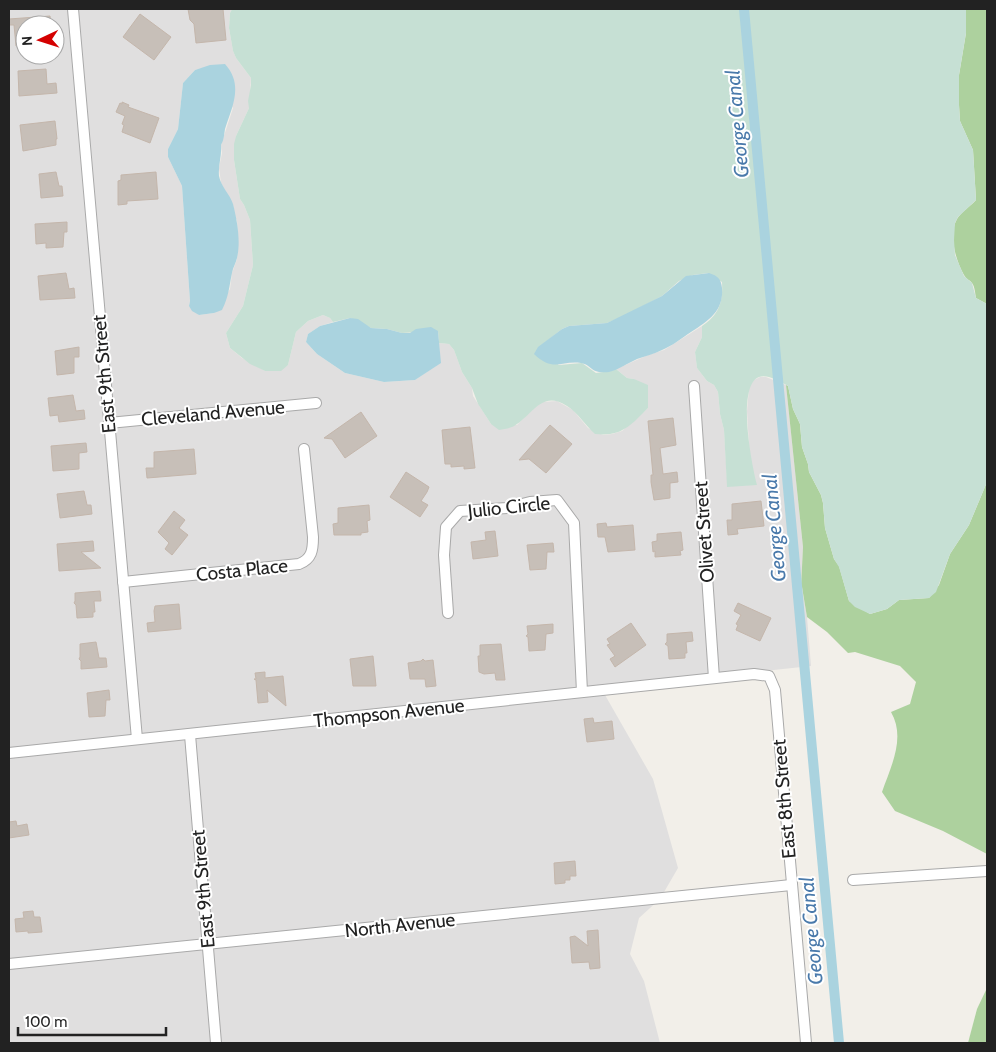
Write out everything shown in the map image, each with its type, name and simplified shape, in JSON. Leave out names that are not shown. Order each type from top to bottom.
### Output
[{"type":"street","name":"East 9th Street","points":[[72,9],[137,739]]},
{"type":"street","name":"Olivet Street","points":[[694,386],[714,678]]},
{"type":"street","name":"Cleveland Avenue","points":[[109,423],[316,403]]},
{"type":"street","name":"Costa Place","points":[[123,582],[299,564],[306,561],[313,550],[313,537],[304,449]]},
{"type":"street","name":"Julio Circle","points":[[448,613],[444,555],[446,527],[460,511],[507,508],[530,502],[557,500],[574,523],[582,692]]},
{"type":"street","name":"Thompson Avenue","points":[[9,753],[714,678],[754,674],[768,676]]},
{"type":"street","name":"East 8th Street","points":[[768,676],[776,690],[791,885],[806,1043]]},
{"type":"street","name":"East 9th Street","points":[[190,735],[216,1043]]},
{"type":"street","points":[[853,880],[987,871]]},
{"type":"street","name":"North Avenue","points":[[9,964],[791,885]]},
{"type":"shaded area","points":[[9,9],[232,9],[229,28],[233,51],[251,78],[249,108],[236,136],[234,160],[240,199],[250,220],[253,265],[243,306],[226,333],[230,348],[242,358],[265,371],[288,365],[296,332],[308,321],[323,315],[330,318],[333,322],[320,326],[308,334],[306,342],[317,354],[345,373],[384,382],[415,380],[440,363],[439,343],[449,344],[454,350],[462,372],[472,388],[473,396],[491,424],[517,425],[534,407],[542,402],[557,401],[573,410],[588,428],[603,435],[622,431],[648,408],[648,401],[634,379],[627,378],[616,369],[664,350],[702,326],[702,337],[695,352],[697,368],[707,381],[714,385],[718,392],[724,430],[727,479],[756,485],[750,462],[747,411],[749,388],[752,381],[760,377],[766,377],[786,385],[803,547],[801,587],[807,617],[811,666],[601,688],[653,779],[678,868],[660,899],[639,918],[630,954],[644,981],[660,1043],[9,1043]],"holes":[[[202,68],[233,108],[221,145],[222,153],[219,168],[221,183],[233,205],[237,221],[237,259],[232,273],[230,289],[214,313],[199,315],[189,306],[182,186],[168,157],[168,149],[178,129],[183,83],[195,70]]]},
{"type":"green space","points":[[232,9],[966,9],[966,33],[959,75],[959,105],[960,121],[973,150],[976,200],[958,217],[955,223],[954,240],[955,255],[964,276],[972,283],[976,298],[987,304],[987,482],[969,525],[950,554],[936,592],[929,598],[899,600],[887,609],[870,614],[855,607],[849,601],[825,528],[821,495],[809,472],[802,447],[800,424],[793,409],[788,386],[770,377],[759,377],[752,383],[748,395],[749,445],[757,485],[727,487],[724,430],[718,392],[714,385],[707,381],[697,368],[695,352],[702,337],[702,326],[717,312],[722,295],[722,282],[708,273],[693,275],[679,281],[662,296],[607,323],[569,326],[562,329],[538,348],[559,365],[582,363],[596,373],[616,369],[627,378],[648,385],[648,408],[631,424],[612,434],[595,434],[571,409],[551,400],[539,404],[515,425],[499,430],[491,424],[478,404],[472,388],[462,372],[454,350],[449,344],[439,343],[438,331],[402,333],[387,329],[371,328],[350,318],[333,322],[330,318],[323,315],[308,321],[296,332],[288,365],[281,371],[265,371],[250,364],[230,348],[226,333],[243,306],[253,265],[250,220],[240,199],[234,160],[236,136],[249,108],[251,78],[233,51],[229,28]]},
{"type":"green space","points":[[966,9],[987,9],[987,304],[976,298],[973,285],[965,276],[958,263],[953,240],[954,225],[957,219],[976,200],[973,150],[960,121],[959,105],[959,75],[966,33]]},
{"type":"green space","points":[[786,385],[788,386],[793,409],[800,424],[802,447],[809,472],[821,495],[825,528],[849,601],[870,614],[887,609],[899,600],[929,598],[939,585],[950,554],[969,525],[987,482],[987,854],[943,831],[895,811],[882,792],[896,752],[897,732],[891,712],[910,704],[916,682],[900,666],[855,652],[848,653],[827,632],[807,617],[801,587],[803,547]]},
{"type":"green space","points":[[987,988],[987,1043],[968,1043],[977,1009]]},
{"type":"water","points":[[225,64],[234,80],[235,96],[221,145],[219,176],[233,204],[239,245],[237,260],[232,271],[222,310],[199,315],[192,311],[189,306],[182,186],[168,157],[168,149],[178,129],[183,83],[195,70],[210,65]]},
{"type":"water","points":[[709,273],[715,275],[722,285],[722,296],[718,309],[703,324],[677,342],[656,353],[637,359],[609,372],[598,372],[581,363],[547,363],[534,354],[538,347],[562,329],[569,326],[607,323],[662,296],[686,276]]},
{"type":"water","points":[[350,318],[358,319],[371,328],[387,329],[402,333],[410,333],[416,329],[431,327],[438,331],[441,363],[415,380],[384,382],[345,373],[317,354],[306,342],[308,334],[320,326]]},
{"type":"building","points":[[188,9],[223,9],[226,40],[196,43],[194,24],[190,20]]},
{"type":"building","points":[[140,14],[171,37],[154,60],[123,37]]},
{"type":"building","points":[[9,19],[15,19],[15,36],[14,25],[9,25]]},
{"type":"building","points":[[46,69],[47,84],[56,83],[57,93],[19,96],[18,71]]},
{"type":"building","points":[[122,102],[129,105],[128,107],[159,118],[150,143],[122,132],[125,116],[116,112]]},
{"type":"building","points":[[55,121],[56,145],[23,151],[20,125]]},
{"type":"building","points":[[56,172],[59,186],[62,186],[63,196],[41,198],[39,174]]},
{"type":"building","points":[[156,172],[158,199],[127,201],[127,204],[118,205],[118,181],[121,180],[121,175]]},
{"type":"building","points":[[67,222],[67,232],[64,232],[63,247],[46,248],[46,243],[36,244],[35,224]]},
{"type":"building","points":[[66,273],[69,289],[74,288],[75,298],[40,300],[38,276]]},
{"type":"building","points":[[79,347],[79,357],[74,357],[74,373],[57,375],[55,351]]},
{"type":"building","points":[[73,395],[76,411],[84,410],[85,419],[59,422],[58,415],[50,416],[48,398]]},
{"type":"building","points":[[361,412],[377,436],[345,458],[332,439],[324,438]]},
{"type":"building","points":[[673,418],[676,445],[660,448],[663,474],[677,472],[678,482],[670,483],[670,498],[654,500],[651,482],[651,475],[653,475],[648,421]]},
{"type":"building","points":[[550,425],[572,444],[546,473],[529,459],[519,460]]},
{"type":"building","points":[[470,427],[475,468],[464,469],[464,466],[451,467],[451,464],[445,464],[442,430]]},
{"type":"building","points":[[86,443],[87,452],[79,453],[79,469],[53,471],[51,446]]},
{"type":"building","points":[[194,449],[196,474],[147,478],[146,468],[154,468],[154,452]]},
{"type":"building","points":[[406,472],[429,487],[421,501],[428,505],[420,517],[390,497]]},
{"type":"building","points":[[84,491],[87,505],[91,505],[92,514],[60,518],[57,494]]},
{"type":"building","points":[[761,501],[764,526],[737,529],[738,534],[728,535],[727,520],[732,520],[732,504]]},
{"type":"building","points":[[369,505],[370,520],[367,521],[368,532],[361,533],[361,535],[334,535],[333,524],[338,523],[338,508]]},
{"type":"building","points":[[174,511],[185,520],[179,528],[188,535],[172,555],[165,549],[169,543],[158,532]]},
{"type":"building","points":[[606,523],[607,527],[633,525],[635,550],[608,552],[605,537],[598,537],[597,524]]},
{"type":"building","points":[[495,531],[498,556],[473,559],[471,542],[486,540],[485,532]]},
{"type":"building","points":[[681,532],[683,550],[680,551],[681,555],[655,557],[652,542],[657,541],[657,534]]},
{"type":"building","points":[[93,541],[94,551],[81,552],[101,568],[59,571],[57,544]]},
{"type":"building","points":[[553,543],[554,552],[547,552],[546,569],[530,570],[527,545]]},
{"type":"building","points":[[100,591],[101,601],[94,601],[95,612],[93,612],[93,617],[77,618],[76,605],[74,603],[75,593]]},
{"type":"building","points":[[738,603],[771,618],[760,641],[736,630],[738,625],[736,624],[741,615],[734,611]]},
{"type":"building","points":[[179,604],[181,629],[148,632],[147,623],[155,622],[155,606]]},
{"type":"building","points":[[631,623],[646,645],[615,667],[610,659],[615,656],[607,645],[610,644],[607,639]]},
{"type":"building","points":[[553,624],[553,633],[546,634],[545,650],[529,651],[528,637],[526,636],[528,634],[527,626]]},
{"type":"building","points":[[692,632],[693,641],[686,642],[687,653],[685,653],[685,658],[669,659],[668,646],[665,644],[667,642],[667,634]]},
{"type":"building","points":[[96,642],[99,658],[106,658],[107,667],[81,669],[81,661],[79,659],[80,644]]},
{"type":"building","points":[[501,644],[505,680],[496,680],[495,673],[484,674],[479,672],[478,656],[480,656],[480,645]]},
{"type":"building","points":[[373,656],[376,686],[353,686],[350,659]]},
{"type":"building","points":[[423,659],[425,661],[433,660],[436,686],[426,687],[425,679],[410,679],[408,663]]},
{"type":"building","points":[[265,672],[265,678],[283,676],[286,706],[267,690],[268,702],[258,703],[256,680],[254,679],[256,679],[255,673]]},
{"type":"building","points":[[109,690],[110,700],[106,700],[105,716],[89,717],[87,693]]},
{"type":"building","points":[[593,718],[594,723],[612,721],[614,739],[587,742],[584,719]]},
{"type":"building","points":[[16,821],[17,826],[27,824],[29,835],[9,838],[9,822]]},
{"type":"building","points":[[575,861],[576,876],[570,876],[570,880],[565,880],[565,883],[555,884],[554,863]]},
{"type":"building","points":[[33,911],[34,917],[40,917],[42,932],[16,932],[15,919],[24,918],[23,912]]},
{"type":"building","points":[[598,930],[600,968],[590,969],[589,962],[572,963],[570,937],[575,936],[588,946],[587,931]]},
{"type":"waterway","name":"George Canal","points":[[744,9],[839,1043]]}]
